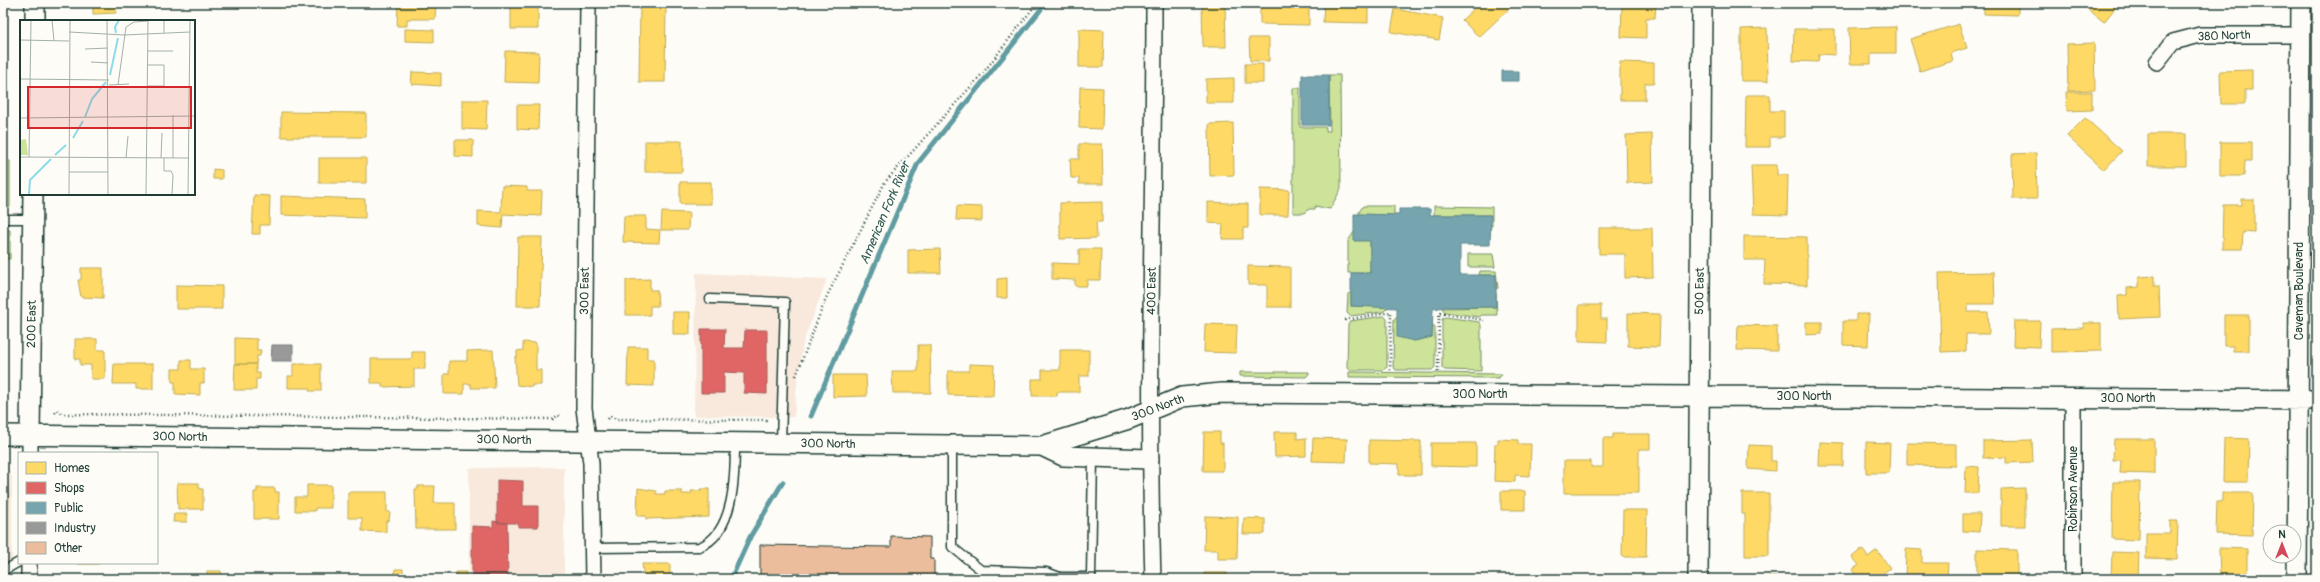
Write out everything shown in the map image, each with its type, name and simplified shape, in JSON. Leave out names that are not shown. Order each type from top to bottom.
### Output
[{"type":"street","points":[[35,3],[35,20]]},
{"type":"street","name":"300 East","points":[[588,3],[584,408],[591,463],[593,579]]},
{"type":"street","name":"400 East","points":[[1153,579],[1149,459],[1154,199],[1154,3]]},
{"type":"street","name":"500 East","points":[[1698,579],[1702,3]]},
{"type":"street","name":"Caveman Boulevard","points":[[2297,579],[2308,400],[2301,35],[2302,3]]},
{"type":"street","name":"380 North","points":[[2157,62],[2173,42],[2200,35],[2301,35]]},
{"type":"street","name":"200 East","points":[[30,444],[33,195]]},
{"type":"street","name":"300 North","points":[[3,435],[30,444],[587,441],[1042,446],[1150,411],[1182,397],[1222,393],[2308,400]]},
{"type":"street","name":"Robinson Avenue","points":[[2073,398],[2073,579]]},
{"type":"street","points":[[1042,446],[1063,456],[1149,459]]},
{"type":"street","points":[[29,564],[29,579]]},
{"type":"lane","points":[[3,219],[33,219]]},
{"type":"lane","points":[[710,299],[785,302],[781,443]]},
{"type":"lane","points":[[593,548],[699,547],[711,541],[725,518],[733,490],[734,443]]},
{"type":"lane","points":[[952,445],[952,547],[980,570],[1046,572],[1060,577],[1091,578],[1093,457]]},
{"type":"lane","points":[[3,571],[18,563]]},
{"type":"path","points":[[794,380],[826,298],[885,182],[983,73],[1037,3]]},
{"type":"path","points":[[1345,320],[1391,312],[1390,372]]},
{"type":"path","points":[[1438,372],[1439,313],[1484,320]]},
{"type":"path","points":[[55,412],[57,410],[63,414],[553,419],[558,415],[561,418]]},
{"type":"path","points":[[3,412],[8,412]]},
{"type":"path","points":[[608,419],[610,416],[616,419],[782,420]]},
{"type":"shaded area","points":[[696,273],[827,279],[804,340],[798,374],[794,417],[694,416]]},
{"type":"shaded area","points":[[3,459],[5,460],[12,477],[12,579],[3,579]]},
{"type":"shaded area","points":[[564,467],[564,579],[469,579],[469,468]]},
{"type":"green space","points":[[1329,75],[1340,75],[1341,189],[1330,209],[1315,206],[1315,209],[1309,209],[1305,213],[1293,213],[1293,88],[1300,88],[1300,127],[1326,127],[1326,131],[1330,131]]},
{"type":"green space","points":[[3,161],[10,161],[10,207],[3,207]]},
{"type":"green space","points":[[1363,206],[1394,206],[1394,215],[1358,214]]},
{"type":"green space","points":[[1434,206],[1492,207],[1492,226],[1490,226],[1490,215],[1434,215]]},
{"type":"green space","points":[[3,230],[10,230],[10,259],[3,258]]},
{"type":"green space","points":[[1354,232],[1370,241],[1370,273],[1348,273],[1348,241]]},
{"type":"green space","points":[[1468,254],[1493,254],[1495,267],[1468,267]]},
{"type":"green space","points":[[1480,271],[1496,271],[1498,288],[1496,289],[1496,275],[1479,275]]},
{"type":"green space","points":[[1351,292],[1351,306],[1388,307],[1383,312],[1350,316],[1347,313],[1348,294]]},
{"type":"green space","points":[[1496,293],[1497,315],[1482,315],[1479,317],[1445,312],[1442,308],[1496,307]]},
{"type":"green space","points":[[1384,316],[1387,319],[1387,367],[1383,370],[1350,370],[1347,367],[1348,324],[1350,321]]},
{"type":"green space","points":[[1397,316],[1414,341],[1432,337],[1433,325],[1435,327],[1435,367],[1432,370],[1396,370],[1393,367],[1394,319]]},
{"type":"green space","points":[[1446,317],[1479,322],[1481,325],[1481,371],[1445,370],[1442,368],[1442,319]]},
{"type":"green space","points":[[1240,372],[1309,372],[1309,374],[1306,377],[1240,376]]},
{"type":"green space","points":[[1349,372],[1502,375],[1498,378],[1349,377]]},
{"type":"green space","points":[[3,469],[6,476],[8,506],[3,544]]},
{"type":"building: Homes","points":[[93,3],[116,3],[116,13],[93,14]]},
{"type":"building: Homes","points":[[232,3],[280,3],[280,8],[232,7]]},
{"type":"building: Homes","points":[[398,3],[436,3],[435,19],[407,19],[407,26],[397,26]]},
{"type":"building: Homes","points":[[511,3],[538,3],[538,29],[511,29]]},
{"type":"building: Homes","points":[[640,3],[666,3],[665,82],[639,82]]},
{"type":"building: Homes","points":[[1202,3],[1225,3],[1226,47],[1203,47]]},
{"type":"building: Homes","points":[[1260,3],[1309,3],[1309,25],[1260,24]]},
{"type":"building: Homes","points":[[1324,3],[1368,3],[1368,23],[1323,22]]},
{"type":"building: Homes","points":[[1480,3],[1511,3],[1513,5],[1479,37],[1462,20]]},
{"type":"building: Homes","points":[[1622,3],[1656,3],[1655,18],[1646,18],[1646,38],[1621,37]]},
{"type":"building: Homes","points":[[1984,3],[2018,3],[2018,15],[1984,14]]},
{"type":"building: Homes","points":[[2080,3],[2119,3],[2104,22]]},
{"type":"building: Homes","points":[[1395,9],[1443,18],[1439,40],[1391,32]]},
{"type":"building: Homes","points":[[1959,24],[1967,48],[1951,53],[1953,61],[1920,71],[1910,39]]},
{"type":"building: Homes","points":[[1896,27],[1896,53],[1871,53],[1871,64],[1850,64],[1849,28]]},
{"type":"building: Homes","points":[[1767,28],[1768,81],[1741,81],[1741,29]]},
{"type":"building: Homes","points":[[405,29],[434,30],[434,42],[405,41]]},
{"type":"building: Homes","points":[[1079,29],[1104,30],[1103,67],[1079,67]]},
{"type":"building: Homes","points":[[1794,29],[1835,29],[1835,55],[1819,54],[1818,62],[1793,61]]},
{"type":"building: Homes","points":[[1249,38],[1269,38],[1269,61],[1250,61]]},
{"type":"building: Homes","points":[[2094,43],[2095,90],[2068,91],[2067,44]]},
{"type":"building: Homes","points":[[505,51],[539,52],[538,83],[504,82]]},
{"type":"building: Homes","points":[[1620,62],[1654,63],[1654,83],[1645,83],[1645,100],[1620,100]]},
{"type":"building: Homes","points":[[1245,64],[1263,64],[1263,83],[1245,83]]},
{"type":"building: Homes","points":[[2252,70],[2252,90],[2245,90],[2245,104],[2221,104],[2220,71]]},
{"type":"building: Homes","points":[[412,72],[441,73],[441,86],[411,84]]},
{"type":"building: Homes","points":[[1234,78],[1234,103],[1206,103],[1206,79]]},
{"type":"building: Homes","points":[[1080,87],[1103,88],[1102,129],[1079,128]]},
{"type":"building: Homes","points":[[2066,92],[2092,92],[2092,110],[2067,111]]},
{"type":"building: Homes","points":[[1746,95],[1770,95],[1770,111],[1784,111],[1784,137],[1770,137],[1770,147],[1745,147]]},
{"type":"building: Homes","points":[[462,100],[487,100],[486,130],[462,129]]},
{"type":"building: Homes","points":[[517,105],[539,105],[538,130],[517,129]]},
{"type":"building: Homes","points":[[281,112],[366,113],[366,137],[281,137]]},
{"type":"building: Homes","points":[[2085,118],[2122,151],[2104,170],[2067,136]]},
{"type":"building: Homes","points":[[1233,123],[1234,175],[1210,176],[1209,124]]},
{"type":"building: Homes","points":[[1652,134],[1653,182],[1627,183],[1626,135]]},
{"type":"building: Homes","points":[[2148,134],[2186,134],[2186,166],[2148,166]]},
{"type":"building: Homes","points":[[455,140],[473,140],[473,157],[455,156]]},
{"type":"building: Homes","points":[[645,141],[682,141],[682,172],[645,172]]},
{"type":"building: Homes","points":[[2220,142],[2252,142],[2252,161],[2245,161],[2244,176],[2220,176]]},
{"type":"building: Homes","points":[[1079,144],[1102,144],[1103,184],[1079,184],[1079,178],[1071,178],[1070,159],[1079,159]]},
{"type":"building: Homes","points":[[2036,153],[2037,199],[2013,199],[2012,154]]},
{"type":"building: Homes","points":[[319,158],[366,158],[366,183],[319,183]]},
{"type":"building: Homes","points":[[1751,165],[1777,165],[1777,175],[1788,175],[1787,215],[1753,214]]},
{"type":"building: Homes","points":[[213,169],[222,170],[222,179],[213,179]]},
{"type":"building: Homes","points":[[680,182],[711,182],[711,204],[680,204]]},
{"type":"building: Homes","points":[[502,186],[527,187],[527,191],[542,191],[541,216],[503,214],[502,228],[478,226],[478,211],[501,212]]},
{"type":"building: Homes","points":[[1260,189],[1289,190],[1288,215],[1260,215]]},
{"type":"building: Homes","points":[[254,195],[270,196],[269,225],[260,225],[260,234],[252,234]]},
{"type":"building: Homes","points":[[281,196],[365,199],[365,218],[281,215]]},
{"type":"building: Homes","points":[[2241,199],[2254,199],[2254,233],[2243,232],[2242,249],[2222,249],[2223,205],[2241,205]]},
{"type":"building: Homes","points":[[1102,202],[1102,222],[1096,222],[1097,238],[1060,239],[1060,203]]},
{"type":"building: Homes","points":[[1208,202],[1248,204],[1248,228],[1243,228],[1243,239],[1222,239],[1223,224],[1208,223]]},
{"type":"building: Homes","points":[[957,206],[982,207],[982,221],[956,220]]},
{"type":"building: Homes","points":[[662,212],[689,213],[688,230],[661,230]]},
{"type":"building: Homes","points":[[624,216],[646,216],[646,229],[660,230],[659,243],[623,242]]},
{"type":"building: Homes","points":[[1599,228],[1652,228],[1653,277],[1625,278],[1625,254],[1599,254]]},
{"type":"building: Homes","points":[[1744,236],[1807,237],[1807,285],[1764,284],[1765,260],[1744,260]]},
{"type":"building: Homes","points":[[518,237],[542,237],[540,306],[517,306]]},
{"type":"building: Homes","points":[[940,249],[941,273],[908,273],[908,250]]},
{"type":"building: Homes","points":[[1079,249],[1101,249],[1100,280],[1087,280],[1087,286],[1075,286],[1075,280],[1052,279],[1052,263],[1079,264]]},
{"type":"building: Homes","points":[[1248,266],[1290,267],[1290,307],[1267,307],[1267,285],[1248,285]]},
{"type":"building: Homes","points":[[81,268],[103,268],[103,298],[81,297],[78,280],[81,280]]},
{"type":"building: Homes","points":[[1994,272],[1995,304],[1968,304],[1968,312],[1988,312],[1989,334],[1966,334],[1966,351],[1941,352],[1939,273]]},
{"type":"building: Homes","points":[[2154,276],[2154,286],[2159,286],[2160,317],[2119,319],[2118,296],[2127,295],[2127,288],[2139,287],[2139,277]]},
{"type":"building: Homes","points":[[1007,278],[1007,298],[997,298],[997,279]]},
{"type":"building: Homes","points":[[650,279],[650,290],[657,290],[658,306],[650,306],[650,315],[626,315],[626,280]]},
{"type":"building: Homes","points":[[176,285],[222,286],[222,309],[176,309]]},
{"type":"building: Homes","points":[[1579,305],[1601,305],[1601,319],[1607,319],[1607,342],[1579,341]]},
{"type":"building: Homes","points":[[673,312],[690,312],[690,334],[673,334]]},
{"type":"building: Homes","points":[[1628,313],[1660,314],[1659,347],[1628,346]]},
{"type":"building: Homes","points":[[1856,314],[1869,314],[1868,346],[1843,345],[1843,321],[1856,321]]},
{"type":"building: Homes","points":[[2224,315],[2249,315],[2249,351],[2233,351],[2233,346],[2224,346]]},
{"type":"building: Homes","points":[[2014,321],[2040,321],[2039,347],[2013,346]]},
{"type":"building: Homes","points":[[1806,322],[1822,322],[1822,334],[1806,335]]},
{"type":"building: Homes","points":[[2084,323],[2101,323],[2101,351],[2051,352],[2051,329],[2084,328]]},
{"type":"building: Homes","points":[[1205,324],[1237,325],[1236,353],[1204,352]]},
{"type":"building: Homes","points":[[1738,325],[1777,326],[1777,351],[1737,350]]},
{"type":"building: Homes","points":[[235,338],[257,339],[257,350],[261,350],[260,356],[257,356],[256,364],[235,364]]},
{"type":"building: Homes","points":[[75,339],[97,339],[97,350],[105,350],[105,379],[91,379],[91,365],[80,365],[80,359],[75,359]]},
{"type":"building: Homes","points":[[523,342],[536,343],[536,370],[541,370],[541,385],[532,385],[532,387],[517,385],[515,357],[517,357],[517,351],[523,350]]},
{"type":"building: Homes","points":[[918,345],[930,345],[931,393],[893,393],[892,371],[918,371]]},
{"type":"building: Homes","points":[[628,347],[647,347],[647,359],[654,359],[654,386],[627,385]]},
{"type":"building: Homes","points":[[493,350],[495,388],[471,388],[471,384],[464,384],[464,394],[444,394],[444,374],[449,374],[449,361],[467,361],[467,351]]},
{"type":"building: Homes","points":[[1060,350],[1089,350],[1089,376],[1079,376],[1079,392],[1057,392],[1057,396],[1032,396],[1032,379],[1042,379],[1042,370],[1060,370]]},
{"type":"building: Homes","points":[[412,352],[425,352],[425,369],[414,369],[414,386],[382,387],[382,383],[371,383],[371,359],[412,359]]},
{"type":"building: Homes","points":[[181,360],[191,360],[191,369],[204,369],[204,383],[200,383],[200,395],[175,394],[175,382],[172,382],[172,369],[181,369]]},
{"type":"building: Homes","points":[[114,364],[153,364],[153,389],[136,389],[136,384],[113,384]]},
{"type":"building: Homes","points":[[235,364],[256,364],[256,373],[260,373],[260,379],[256,379],[256,390],[234,390]]},
{"type":"building: Homes","points":[[293,364],[321,364],[321,391],[309,391],[309,388],[288,388],[288,376],[293,376]]},
{"type":"building: Homes","points":[[969,364],[994,365],[993,396],[948,395],[948,371],[969,371]]},
{"type":"building: Homes","points":[[833,375],[866,375],[867,396],[833,397]]},
{"type":"building: Homes","points":[[1204,432],[1220,432],[1220,443],[1223,443],[1223,471],[1203,471]]},
{"type":"building: Homes","points":[[1274,432],[1297,432],[1297,439],[1306,438],[1306,456],[1275,457]]},
{"type":"building: Homes","points":[[1613,434],[1650,434],[1650,449],[1639,449],[1639,493],[1564,493],[1564,461],[1591,461],[1591,467],[1603,467],[1603,438],[1613,438]]},
{"type":"building: Homes","points":[[1313,438],[1347,439],[1346,462],[1312,461]]},
{"type":"building: Homes","points":[[2224,438],[2249,439],[2248,482],[2223,482]]},
{"type":"building: Homes","points":[[1498,439],[1518,440],[1518,444],[1531,444],[1530,476],[1515,475],[1515,482],[1494,481],[1495,444],[1498,444]]},
{"type":"building: Homes","points":[[2114,439],[2154,439],[2154,474],[2120,473],[2121,460],[2113,460]]},
{"type":"building: Homes","points":[[1369,440],[1421,441],[1421,475],[1399,475],[1399,464],[1369,463]]},
{"type":"building: Homes","points":[[2032,440],[2033,462],[2006,463],[2006,457],[1983,458],[1983,441]]},
{"type":"building: Homes","points":[[1820,442],[1843,443],[1843,466],[1819,466]]},
{"type":"building: Homes","points":[[1866,442],[1890,443],[1889,473],[1866,473]]},
{"type":"building: Homes","points":[[1431,443],[1476,443],[1476,467],[1431,466]]},
{"type":"building: Homes","points":[[1907,443],[1956,444],[1956,466],[1907,465]]},
{"type":"building: Homes","points":[[1749,445],[1771,446],[1771,461],[1776,461],[1776,471],[1748,469]]},
{"type":"building: Homes","points":[[1966,466],[1979,467],[1978,493],[1965,493]]},
{"type":"building: Homes","points":[[2113,482],[2140,482],[2139,540],[2112,539]]},
{"type":"building: Homes","points":[[177,483],[198,483],[200,489],[203,489],[203,509],[178,509]]},
{"type":"building: Homes","points":[[307,485],[331,485],[331,508],[315,508],[315,511],[295,511],[295,497],[307,497]]},
{"type":"building: Homes","points":[[418,486],[435,486],[434,503],[455,503],[455,529],[416,529],[415,489],[418,489]]},
{"type":"building: Homes","points":[[257,488],[275,488],[275,492],[279,492],[279,519],[254,519],[254,492],[257,492]]},
{"type":"building: Homes","points":[[638,488],[656,491],[656,494],[665,494],[665,491],[682,491],[682,494],[691,494],[691,491],[709,489],[709,517],[646,519],[646,516],[637,516]]},
{"type":"building: Homes","points":[[2025,488],[2025,526],[2001,526],[2001,489]]},
{"type":"building: Homes","points":[[1501,491],[1525,491],[1525,510],[1501,510]]},
{"type":"building: Homes","points":[[348,492],[387,492],[387,512],[390,512],[389,521],[386,521],[386,532],[362,531],[362,518],[348,518]]},
{"type":"building: Homes","points":[[1742,493],[1769,493],[1769,556],[1745,556],[1745,514],[1742,514]]},
{"type":"building: Homes","points":[[2222,493],[2253,493],[2252,535],[2216,534],[2217,502],[2222,502]]},
{"type":"building: Homes","points":[[1623,510],[1647,510],[1646,557],[1622,557]]},
{"type":"building: Homes","points":[[174,514],[187,514],[187,522],[173,522]]},
{"type":"building: Homes","points":[[1963,514],[1980,514],[1979,532],[1963,531]]},
{"type":"building: Homes","points":[[1205,516],[1238,517],[1237,559],[1218,559],[1218,550],[1204,550]]},
{"type":"building: Homes","points":[[1244,518],[1265,519],[1265,534],[1243,534]]},
{"type":"building: Homes","points":[[2170,521],[2178,521],[2177,559],[2146,558],[2146,533],[2170,533]]},
{"type":"building: Homes","points":[[2219,548],[2247,549],[2247,578],[2220,579]]},
{"type":"building: Homes","points":[[1862,549],[1868,557],[1877,550],[1890,568],[1878,577],[1880,579],[1859,579],[1852,570],[1859,565],[1852,557]]},
{"type":"building: Homes","points":[[1906,549],[1922,550],[1922,563],[1948,563],[1947,579],[1905,579]]},
{"type":"building: Homes","points":[[1977,549],[2017,550],[2017,579],[1977,579]]},
{"type":"building: Homes","points":[[2112,552],[2139,553],[2138,579],[2111,579]]},
{"type":"building: Homes","points":[[642,564],[670,564],[670,579],[644,579]]},
{"type":"building: Homes","points":[[395,569],[403,569],[403,579],[394,579]]},
{"type":"building: Homes","points":[[207,571],[221,571],[222,578],[207,579]]},
{"type":"building: Homes","points":[[456,572],[466,572],[466,579],[456,579]]},
{"type":"building: Homes","points":[[1204,573],[1227,573],[1227,579],[1204,579]]},
{"type":"building: Homes","points":[[1610,576],[1652,578],[1652,579],[1610,579]]},
{"type":"building: Homes","points":[[1777,577],[1777,579],[1742,579],[1742,578]]},
{"type":"building: Shops","points":[[701,329],[725,329],[724,348],[744,348],[745,330],[767,330],[767,394],[744,393],[744,373],[724,372],[724,393],[701,393]]},
{"type":"building: Shops","points":[[497,480],[523,481],[523,506],[538,506],[538,527],[518,527],[518,523],[497,523]]},
{"type":"building: Shops","points":[[493,521],[507,523],[508,579],[472,579],[472,526],[493,527]]},
{"type":"building: Public","points":[[1502,71],[1519,71],[1519,81],[1502,81]]},
{"type":"building: Public","points":[[1302,75],[1329,75],[1329,125],[1302,125]]},
{"type":"building: Public","points":[[1399,209],[1430,209],[1430,215],[1491,215],[1490,245],[1460,245],[1460,275],[1496,275],[1496,307],[1445,307],[1433,309],[1432,337],[1414,341],[1397,337],[1397,308],[1351,306],[1351,273],[1370,273],[1370,241],[1354,241],[1354,214],[1399,215]]},
{"type":"building: Industry","points":[[272,345],[293,345],[293,361],[271,361]]},
{"type":"building: Other","points":[[891,536],[930,537],[930,559],[934,559],[934,579],[760,579],[760,545],[891,547]]},
{"type":"waterway","name":"American Fork River","points":[[811,416],[918,163],[1046,3]]},
{"type":"waterway","name":"American Fork River","points":[[731,579],[750,537],[783,482]]}]
